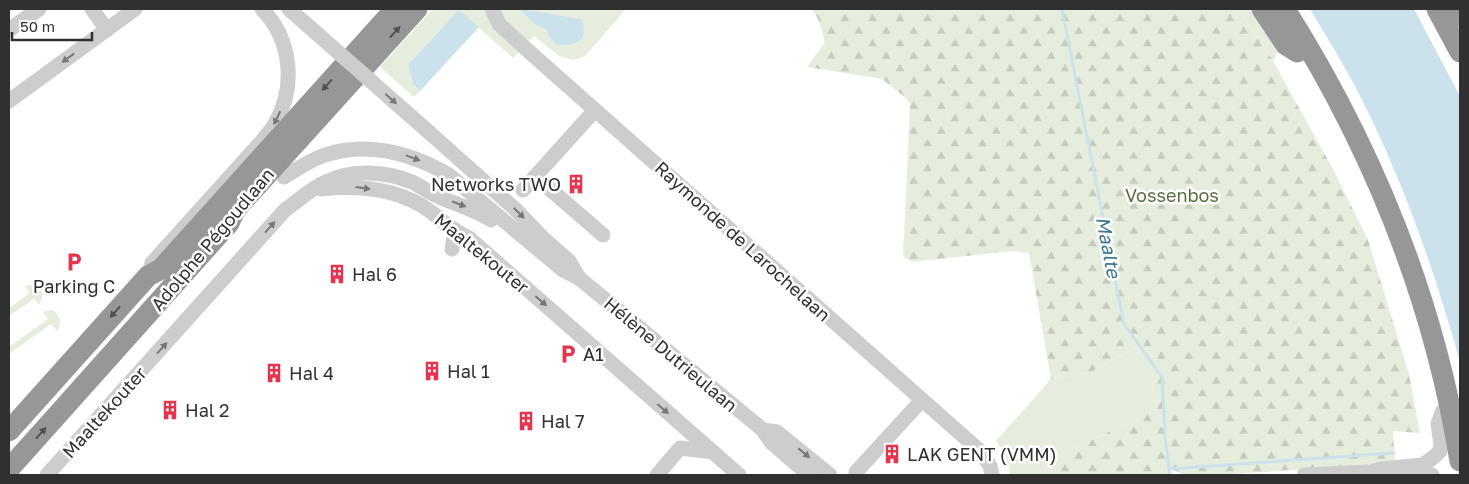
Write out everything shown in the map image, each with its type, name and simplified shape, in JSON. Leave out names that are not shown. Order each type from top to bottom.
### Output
[{"type":"highway","name":"Adolphe Pégoudlaan","points":[[9,431],[148,276],[161,269],[395,9]]},
{"type":"highway","name":"Adolphe Pégoudlaan","points":[[9,469],[229,223],[235,210],[417,9]]},
{"type":"highway","points":[[1262,9],[1286,45],[1297,52]]},
{"type":"highway","points":[[1270,9],[1318,89],[1348,149],[1377,216],[1407,292],[1460,461]]},
{"type":"highway","points":[[1285,9],[1310,48],[1335,93],[1375,176],[1395,225],[1416,283],[1441,371],[1447,417]]},
{"type":"highway","points":[[1437,9],[1460,52]]},
{"type":"highway","points":[[1456,9],[1460,16]]},
{"type":"highway","points":[[229,223],[243,216],[263,194],[284,177]]},
{"type":"street","points":[[9,30],[39,9]]},
{"type":"street","points":[[92,9],[107,30]]},
{"type":"street","points":[[9,101],[136,9]]},
{"type":"street","points":[[148,276],[152,262],[263,140],[274,125],[284,105],[289,82],[284,44],[277,29],[262,9]]},
{"type":"street","name":"Hélène Dutrieulaan","points":[[289,9],[515,209],[543,238],[570,261],[579,278]]},
{"type":"street","name":"Raymonde de Larochelaan","points":[[492,9],[499,24],[529,52],[980,451],[990,466],[992,475]]},
{"type":"street","points":[[523,190],[595,110]]},
{"type":"street","name":"Adolphe Pégoudlaan","points":[[284,177],[304,164],[325,155],[361,149],[390,151],[432,165],[449,175],[519,233]]},
{"type":"street","points":[[314,189],[324,182],[349,174],[395,176],[476,211],[491,219],[506,231],[519,233]]},
{"type":"street","points":[[536,177],[603,235]]},
{"type":"street","name":"Maaltekouter","points":[[47,475],[285,210],[314,189],[356,187],[407,199],[429,211],[469,238],[739,475]]},
{"type":"street","points":[[452,249],[455,230]]},
{"type":"street","name":"Hélène Dutrieulaan","points":[[519,233],[563,270],[579,278],[763,430]]},
{"type":"street","points":[[856,472],[922,400]]},
{"type":"street","points":[[1304,475],[1372,472],[1423,465],[1436,456],[1440,450],[1438,424],[1447,417]]},
{"type":"street","points":[[763,430],[771,442],[808,475]]},
{"type":"street","points":[[763,430],[777,432],[830,475]]},
{"type":"street","points":[[657,475],[680,448],[713,452]]},
{"type":"street","points":[[1372,472],[1403,474],[1420,472],[1432,475]]},
{"type":"green space","points":[[433,9],[520,9],[546,29],[549,36],[581,19],[538,13],[526,9],[626,9],[585,56],[573,60],[559,56],[534,36],[513,58],[459,10],[414,85],[420,91],[414,97],[380,67]]},
{"type":"green space","name":"Vossenbos","points":[[812,9],[1238,9],[1273,61],[1333,169],[1368,240],[1409,374],[1420,433],[1393,431],[1395,463],[1219,475],[1185,475],[1170,469],[1170,475],[1042,475],[1055,457],[1155,410],[1153,381],[1162,376],[1140,346],[1090,373],[1051,379],[1029,253],[1013,251],[911,262],[903,256],[910,104],[906,98],[882,79],[807,67],[825,42],[818,19]]},
{"type":"green space","points":[[1238,9],[1254,9],[1280,49],[1273,61]]},
{"type":"green space","points":[[25,286],[36,286],[41,290],[42,297],[39,305],[34,299],[9,316],[9,308],[30,293]]},
{"type":"green space","points":[[51,310],[59,318],[60,325],[57,331],[51,324],[9,354],[9,347],[48,319],[43,312]]},
{"type":"green space","points":[[1140,346],[1162,377],[1153,381],[1155,410],[1055,457],[1042,475],[1010,475],[1006,457],[996,441],[1051,379],[1090,373]]},
{"type":"water","points":[[520,9],[581,19],[584,26],[582,37],[575,43],[556,45],[546,29],[534,24]]},
{"type":"water","points":[[1310,9],[1414,9],[1460,96],[1460,362],[1431,266],[1382,142],[1355,85]]},
{"type":"water","points":[[459,10],[479,27],[420,91],[414,85],[408,65]]},
{"type":"waterway","name":"Maalte","points":[[1062,9],[1124,324],[1162,377],[1165,437],[1170,475]]},
{"type":"waterway","points":[[1169,469],[1394,453]]},
{"type":"place","name":"Networks TWO","points":[[576,184]]},
{"type":"place","name":"Parking C","points":[[74,262]]},
{"type":"place","name":"Hal 6","points":[[337,274]]},
{"type":"place","name":"A1","points":[[568,354]]},
{"type":"place","name":"Hal 1","points":[[432,371]]},
{"type":"place","name":"Hal 4","points":[[274,373]]},
{"type":"place","name":"Hal 2","points":[[170,410]]},
{"type":"place","name":"Hal 7","points":[[526,421]]},
{"type":"place","name":"LAK GENT (VMM)","points":[[892,454]]}]
